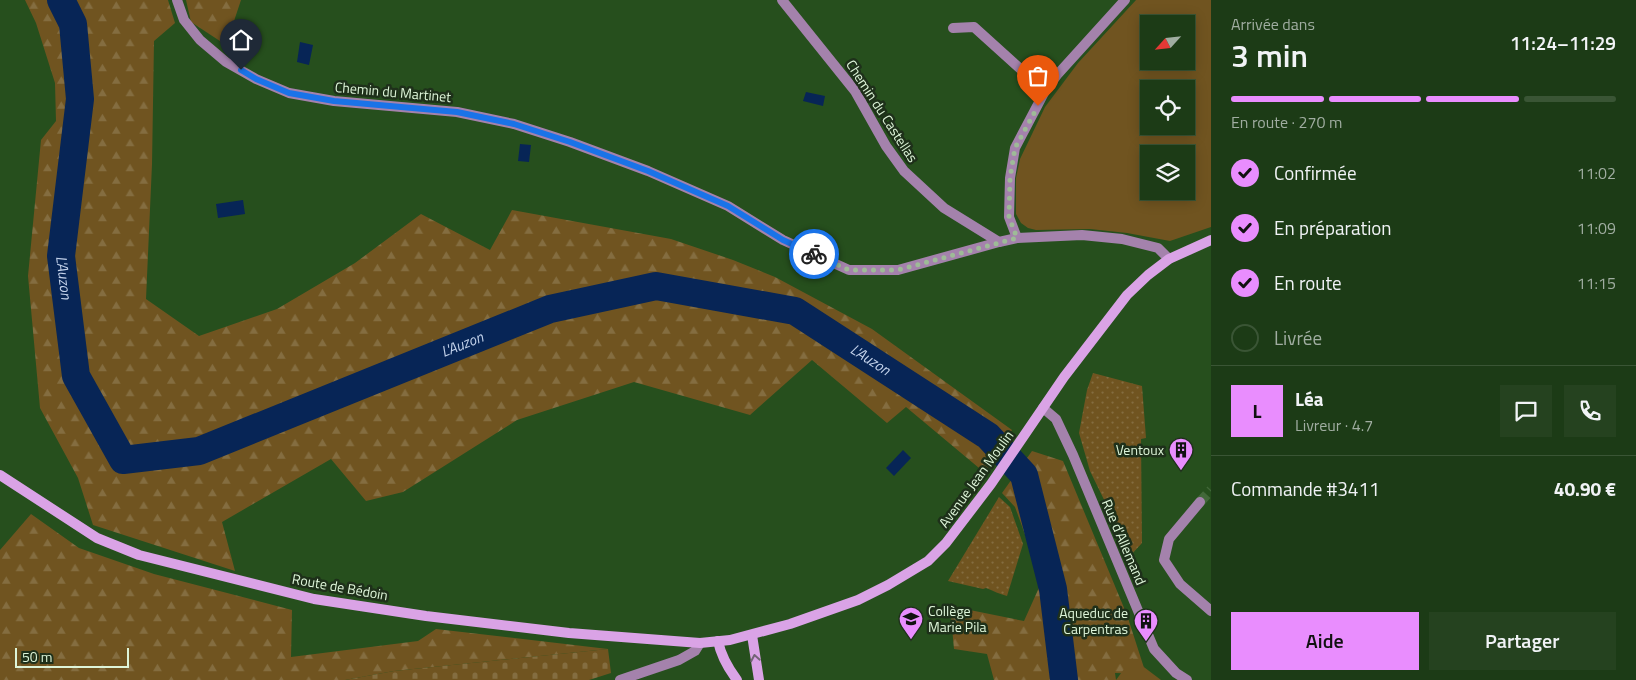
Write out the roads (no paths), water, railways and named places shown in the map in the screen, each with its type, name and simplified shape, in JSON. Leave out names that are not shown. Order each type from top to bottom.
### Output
[{"type":"main road","name":"Avenue Jean Moulin","points":[[700,643],[752,635],[818,615],[858,600],[919,567],[946,544],[1022,442],[1064,377],[1128,295],[1148,275],[1170,259],[1211,240]]},
{"type":"main road","name":"Route de Bédoin","points":[[0,475],[97,538],[139,555],[314,599],[426,616],[569,633],[700,643]]},
{"type":"main road","points":[[752,635],[759,680]]},
{"type":"main road","points":[[718,641],[720,652],[737,680]]},
{"type":"street","name":"Chemin du Martinet","points":[[177,0],[184,20],[200,40],[226,62],[256,79],[289,93],[334,101],[457,112],[514,124],[570,142],[648,171],[692,190],[728,206],[783,240],[849,270],[898,270],[999,242]]},
{"type":"street","name":"Chemin du Castellas","points":[[782,0],[855,91],[886,146],[904,171],[944,208],[999,242]]},
{"type":"street","points":[[1017,238],[1009,217],[1010,178],[1015,148],[1045,91],[1057,75],[1125,0]]},
{"type":"street","points":[[953,28],[974,27],[1045,91]]},
{"type":"street","points":[[999,242],[1017,238],[1082,235],[1122,240],[1158,248],[1170,259]]},
{"type":"street","name":"Rue d'Allemand","points":[[1043,408],[1056,419],[1073,455],[1154,649],[1176,673],[1187,680]]},
{"type":"street","points":[[1200,502],[1170,539],[1164,560],[1180,584],[1211,611]]},
{"type":"street","points":[[620,680],[690,655],[700,643]]},
{"type":"water","points":[[300,42],[313,45],[309,65],[297,62]]},
{"type":"water","points":[[806,92],[825,96],[823,106],[803,101]]},
{"type":"water","points":[[520,144],[531,145],[529,162],[518,161]]},
{"type":"water","points":[[243,200],[245,214],[218,218],[216,204]]},
{"type":"water","points":[[903,450],[911,458],[894,476],[886,468]]},
{"type":"waterway","name":"L'Auzon","points":[[61,0],[73,24],[80,99],[61,256],[76,376],[123,460],[199,451],[550,309],[656,286],[795,311],[988,436],[1024,475],[1053,589],[1064,680]]},
{"type":"tunnel","points":[[1200,502],[1211,490]]},
{"type":"place","name":"Ventoux","points":[[1181,471]]},
{"type":"place","name":"Collège Marie Pila","points":[[911,640]]},
{"type":"place","name":"Aqueduc de Carpentras","points":[[1146,642]]}]
